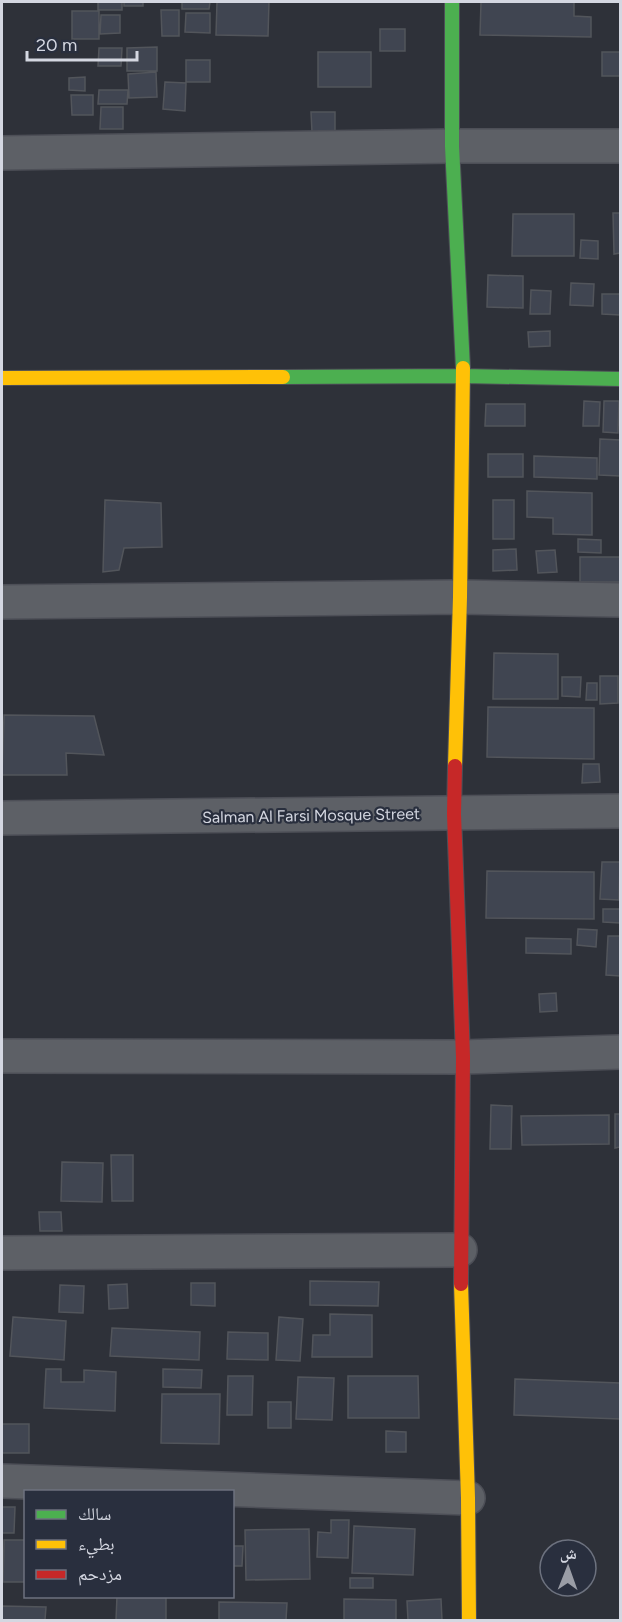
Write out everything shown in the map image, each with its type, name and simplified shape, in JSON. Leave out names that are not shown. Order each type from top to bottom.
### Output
[{"type":"street","points":[[452,2],[452,146],[463,376],[454,814],[463,1057],[460,1250],[468,1498],[469,1620]]},
{"type":"street","points":[[2,153],[452,146],[621,146]]},
{"type":"street","points":[[2,378],[463,376],[621,379]]},
{"type":"street","points":[[2,602],[460,597],[621,600]]},
{"type":"street","name":"Salman Al Farsi Mosque Street","points":[[2,818],[621,812]]},
{"type":"street","points":[[2,1056],[463,1057],[621,1052]]},
{"type":"street","points":[[2,1253],[460,1250]]},
{"type":"street","points":[[2,1481],[468,1498]]},
{"type":"building","points":[[98,2],[122,2],[122,10],[98,10]]},
{"type":"building","points":[[124,2],[143,2],[143,6],[124,6]]},
{"type":"building","points":[[182,2],[210,2],[209,9],[182,9]]},
{"type":"building","points":[[217,2],[269,2],[268,36],[216,35]]},
{"type":"building","points":[[481,2],[574,2],[574,16],[591,17],[591,37],[480,35]]},
{"type":"building","points":[[161,10],[179,10],[179,36],[162,36]]},
{"type":"building","points":[[72,11],[99,11],[99,39],[72,39]]},
{"type":"building","points":[[186,13],[210,13],[210,33],[185,32]]},
{"type":"building","points":[[101,15],[120,15],[120,33],[100,34]]},
{"type":"building","points":[[380,29],[405,29],[405,51],[380,51]]},
{"type":"building","points":[[157,47],[157,71],[127,71],[127,48]]},
{"type":"building","points":[[99,48],[122,48],[121,66],[98,66]]},
{"type":"building","points":[[318,52],[371,52],[371,87],[318,87]]},
{"type":"building","points":[[602,52],[620,52],[620,76],[602,76]]},
{"type":"building","points":[[186,60],[210,60],[210,82],[186,82]]},
{"type":"building","points":[[156,72],[157,97],[129,98],[128,74]]},
{"type":"building","points":[[85,77],[85,91],[69,90],[69,78]]},
{"type":"building","points":[[165,82],[186,83],[185,111],[163,109]]},
{"type":"building","points":[[99,90],[128,90],[127,104],[98,104]]},
{"type":"building","points":[[71,95],[93,95],[93,115],[72,115]]},
{"type":"building","points":[[101,107],[123,107],[123,129],[100,129]]},
{"type":"building","points":[[311,112],[335,112],[335,131],[312,132]]},
{"type":"building","points":[[613,213],[620,213],[620,253],[614,254]]},
{"type":"building","points":[[513,214],[574,214],[574,256],[512,256]]},
{"type":"building","points":[[581,240],[598,241],[598,259],[580,258]]},
{"type":"building","points":[[488,275],[523,276],[523,308],[487,307]]},
{"type":"building","points":[[571,283],[594,284],[593,306],[570,305]]},
{"type":"building","points":[[531,290],[551,291],[550,314],[530,314]]},
{"type":"building","points":[[602,294],[620,294],[620,315],[602,314]]},
{"type":"building","points":[[550,331],[550,346],[529,347],[528,332]]},
{"type":"building","points":[[584,401],[600,402],[599,426],[583,426]]},
{"type":"building","points":[[604,401],[619,401],[618,433],[603,432]]},
{"type":"building","points":[[486,404],[525,404],[525,426],[485,426]]},
{"type":"building","points":[[600,439],[620,440],[620,476],[599,475]]},
{"type":"building","points":[[488,454],[523,454],[523,477],[488,477]]},
{"type":"building","points":[[534,456],[597,458],[597,479],[534,477]]},
{"type":"building","points":[[527,491],[592,493],[592,535],[553,534],[553,518],[527,517]]},
{"type":"building","points":[[105,500],[161,503],[162,547],[124,548],[119,570],[103,572]]},
{"type":"building","points":[[493,500],[514,500],[514,539],[493,539]]},
{"type":"building","points":[[578,539],[601,540],[601,553],[578,552]]},
{"type":"building","points":[[516,549],[517,570],[493,571],[493,550]]},
{"type":"building","points":[[555,550],[557,572],[538,573],[536,551]]},
{"type":"building","points":[[580,557],[620,557],[620,582],[580,582]]},
{"type":"building","points":[[494,653],[558,654],[558,699],[493,699]]},
{"type":"building","points":[[600,676],[618,676],[618,703],[600,704]]},
{"type":"building","points":[[562,677],[581,677],[580,697],[562,696]]},
{"type":"building","points":[[587,683],[597,683],[597,700],[586,700]]},
{"type":"building","points":[[488,707],[594,708],[594,759],[487,757]]},
{"type":"building","points":[[4,715],[94,716],[104,755],[66,753],[67,775],[2,775]]},
{"type":"building","points":[[583,764],[599,764],[600,782],[582,783]]},
{"type":"building","points":[[602,862],[620,862],[619,900],[600,899]]},
{"type":"building","points":[[487,871],[594,872],[594,919],[486,918]]},
{"type":"building","points":[[603,909],[620,909],[620,923],[603,922]]},
{"type":"building","points":[[578,929],[597,930],[596,947],[577,945]]},
{"type":"building","points":[[608,936],[620,936],[620,976],[606,975]]},
{"type":"building","points":[[526,938],[571,939],[571,954],[526,953]]},
{"type":"building","points":[[556,993],[557,1011],[540,1012],[539,994]]},
{"type":"building","points":[[491,1105],[512,1106],[511,1149],[490,1149]]},
{"type":"building","points":[[615,1114],[620,1114],[620,1147],[615,1148]]},
{"type":"building","points":[[609,1115],[609,1144],[522,1145],[521,1116]]},
{"type":"building","points":[[111,1155],[133,1155],[133,1201],[112,1201]]},
{"type":"building","points":[[62,1162],[103,1163],[102,1202],[61,1201]]},
{"type":"building","points":[[39,1212],[61,1212],[62,1231],[40,1231]]},
{"type":"building","points":[[310,1281],[379,1282],[378,1306],[310,1305]]},
{"type":"building","points":[[191,1283],[215,1283],[215,1306],[191,1305]]},
{"type":"building","points":[[127,1284],[128,1308],[109,1309],[108,1285]]},
{"type":"building","points":[[60,1285],[84,1286],[83,1313],[59,1312]]},
{"type":"building","points":[[330,1314],[372,1315],[372,1357],[312,1357],[313,1335],[330,1335]]},
{"type":"building","points":[[13,1317],[66,1321],[64,1360],[10,1356]]},
{"type":"building","points":[[279,1317],[303,1319],[300,1361],[276,1360]]},
{"type":"building","points":[[112,1328],[200,1332],[199,1360],[110,1356]]},
{"type":"building","points":[[228,1332],[268,1333],[268,1360],[227,1359]]},
{"type":"building","points":[[46,1369],[61,1369],[61,1382],[84,1382],[84,1370],[116,1372],[115,1411],[44,1408]]},
{"type":"building","points":[[163,1369],[202,1370],[201,1388],[163,1387]]},
{"type":"building","points":[[228,1376],[253,1376],[252,1415],[227,1415]]},
{"type":"building","points":[[348,1376],[418,1376],[419,1418],[348,1418]]},
{"type":"building","points":[[298,1377],[334,1378],[332,1420],[296,1419]]},
{"type":"building","points":[[515,1379],[620,1383],[620,1419],[514,1415]]},
{"type":"building","points":[[162,1394],[220,1394],[219,1444],[161,1443]]},
{"type":"building","points":[[268,1402],[291,1402],[291,1428],[268,1428]]},
{"type":"building","points":[[2,1424],[29,1424],[29,1453],[2,1453]]},
{"type":"building","points":[[386,1431],[406,1432],[406,1452],[386,1452]]},
{"type":"building","points":[[2,1507],[15,1507],[14,1533],[2,1533]]},
{"type":"building","points":[[331,1520],[349,1520],[348,1558],[317,1557],[318,1532],[331,1533]]},
{"type":"building","points":[[354,1526],[415,1529],[413,1575],[352,1573]]},
{"type":"building","points":[[309,1529],[310,1579],[246,1580],[245,1530]]},
{"type":"building","points":[[4,1540],[24,1540],[24,1582],[3,1582]]},
{"type":"building","points":[[234,1546],[243,1546],[242,1566],[234,1566]]},
{"type":"building","points":[[350,1578],[373,1578],[373,1588],[350,1588]]},
{"type":"building","points":[[117,1598],[166,1598],[166,1620],[116,1620]]},
{"type":"building","points":[[344,1599],[396,1600],[396,1620],[344,1620]]},
{"type":"building","points":[[441,1599],[442,1620],[408,1620],[407,1601]]},
{"type":"building","points":[[219,1602],[287,1603],[286,1620],[219,1620]]},
{"type":"building","points":[[2,1606],[46,1607],[45,1620],[2,1620]]},
{"type":"traffic: fast","points":[[452,2],[452,146],[463,368]]},
{"type":"traffic: fast","points":[[283,377],[463,376],[620,379]]},
{"type":"traffic: slow","points":[[455,766],[463,368]]},
{"type":"traffic: slow","points":[[2,378],[283,377]]},
{"type":"traffic: slow","points":[[461,1284],[468,1498],[469,1620]]},
{"type":"traffic: jam","points":[[455,766],[454,814],[463,1057],[461,1284]]}]
